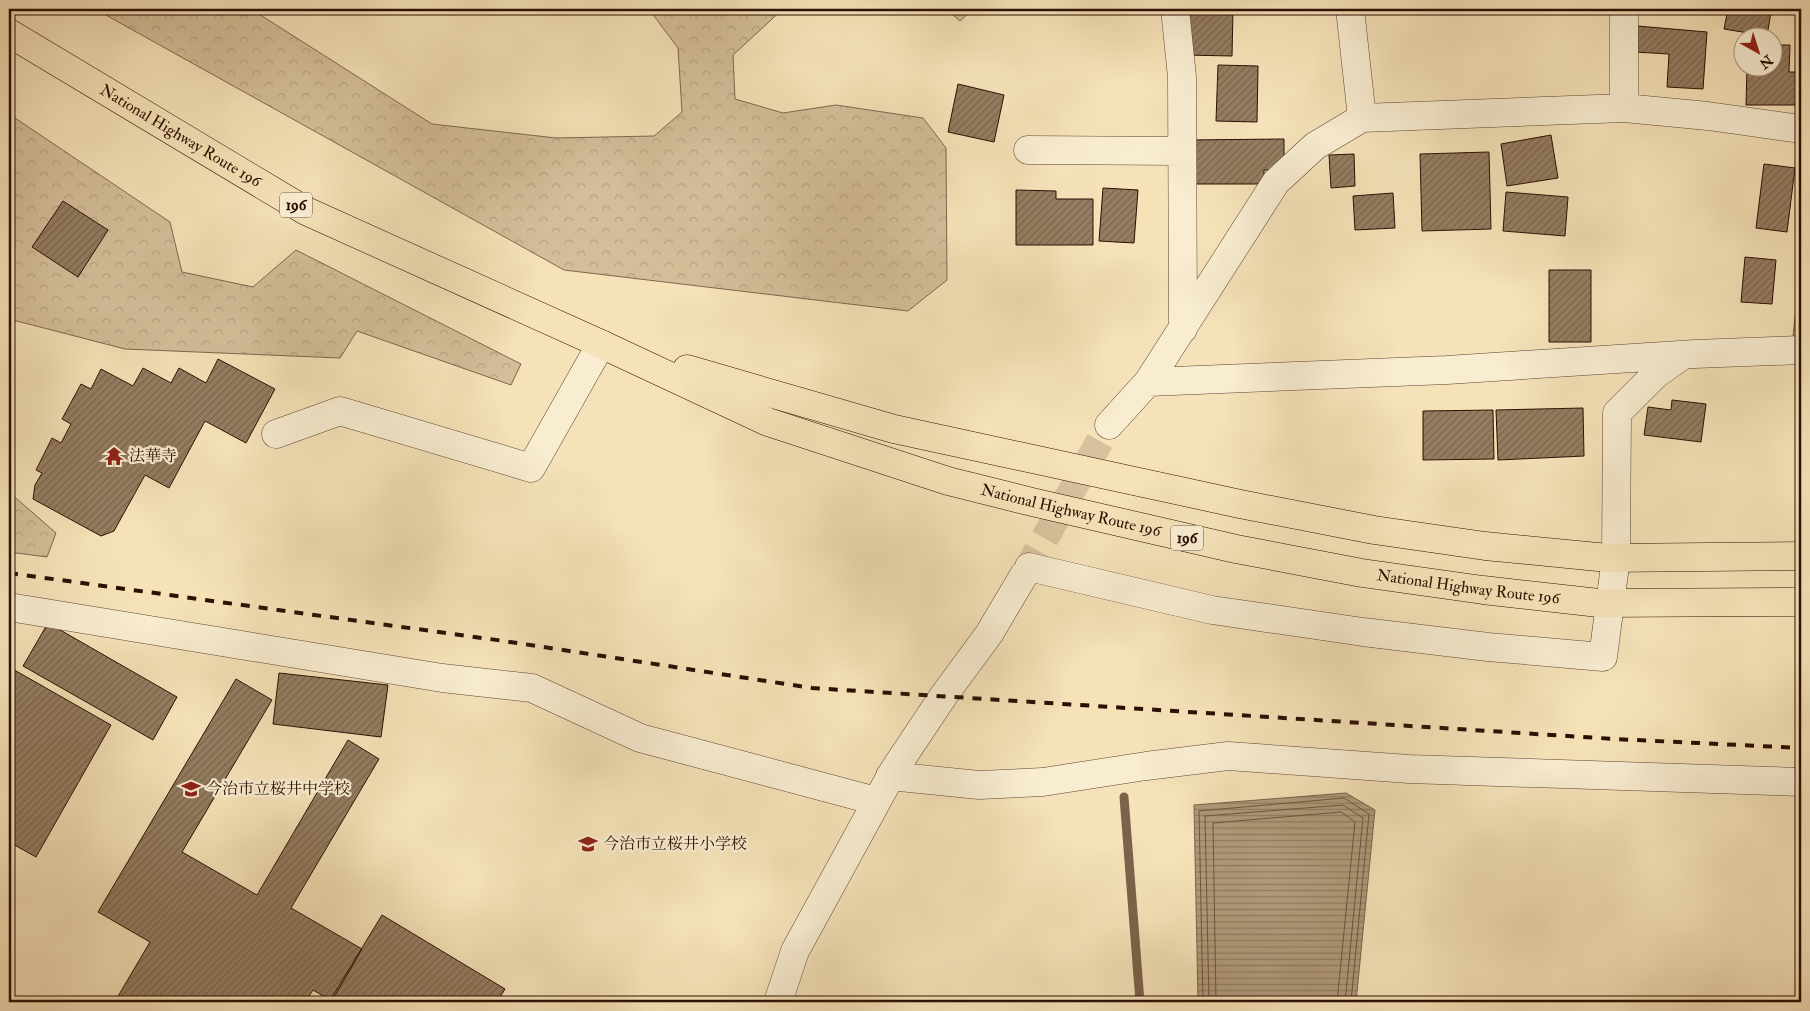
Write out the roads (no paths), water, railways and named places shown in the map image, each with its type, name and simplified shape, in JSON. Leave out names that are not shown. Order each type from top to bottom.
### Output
[{"type":"highway","name":"National Highway Route 196","points":[[9,33],[306,211],[601,344],[768,422],[948,481],[1226,546],[1362,573],[1483,590],[1599,603],[1801,602]]},
{"type":"highway","name":"National Highway Route 196","points":[[601,344],[894,429],[1240,504],[1374,530],[1485,546],[1616,558],[1801,556]]},
{"type":"street","points":[[1176,9],[1182,77],[1183,329]]},
{"type":"street","points":[[1350,9],[1362,118]]},
{"type":"street","points":[[1624,9],[1624,108]]},
{"type":"street","points":[[1109,425],[1148,382],[1276,182],[1315,146],[1362,118],[1624,108],[1708,116],[1801,129]]},
{"type":"street","points":[[1028,150],[1182,152]]},
{"type":"street","points":[[276,434],[340,411],[531,468],[601,344]]},
{"type":"street","points":[[1148,382],[1447,370],[1683,355],[1801,350]]},
{"type":"street","points":[[778,1002],[795,951],[890,776],[944,695],[989,634],[1026,571],[1221,611],[1363,632],[1488,648],[1603,656],[1616,558],[1617,412],[1655,376],[1683,355]]},
{"type":"street","points":[[9,607],[442,678],[532,688],[640,738],[876,801]]},
{"type":"street","points":[[890,776],[979,785],[1043,782],[1146,766],[1228,756],[1409,769],[1801,782]]},
{"type":"water","points":[[1346,793],[1375,810],[1356,1002],[1198,1002],[1194,805]]},
{"type":"waterway","points":[[1124,797],[1140,1002]]},
{"type":"tunnel","points":[[1024,575],[1109,425]]},
{"type":"railway","points":[[9,573],[504,641],[812,688],[1615,739],[1801,748]]},
{"type":"place","name":"法華寺","points":[[114,456]]},
{"type":"place","name":"今治市立桜井中学校","points":[[191,789]]},
{"type":"place","name":"今治市立桜井小学校","points":[[588,844]]}]
